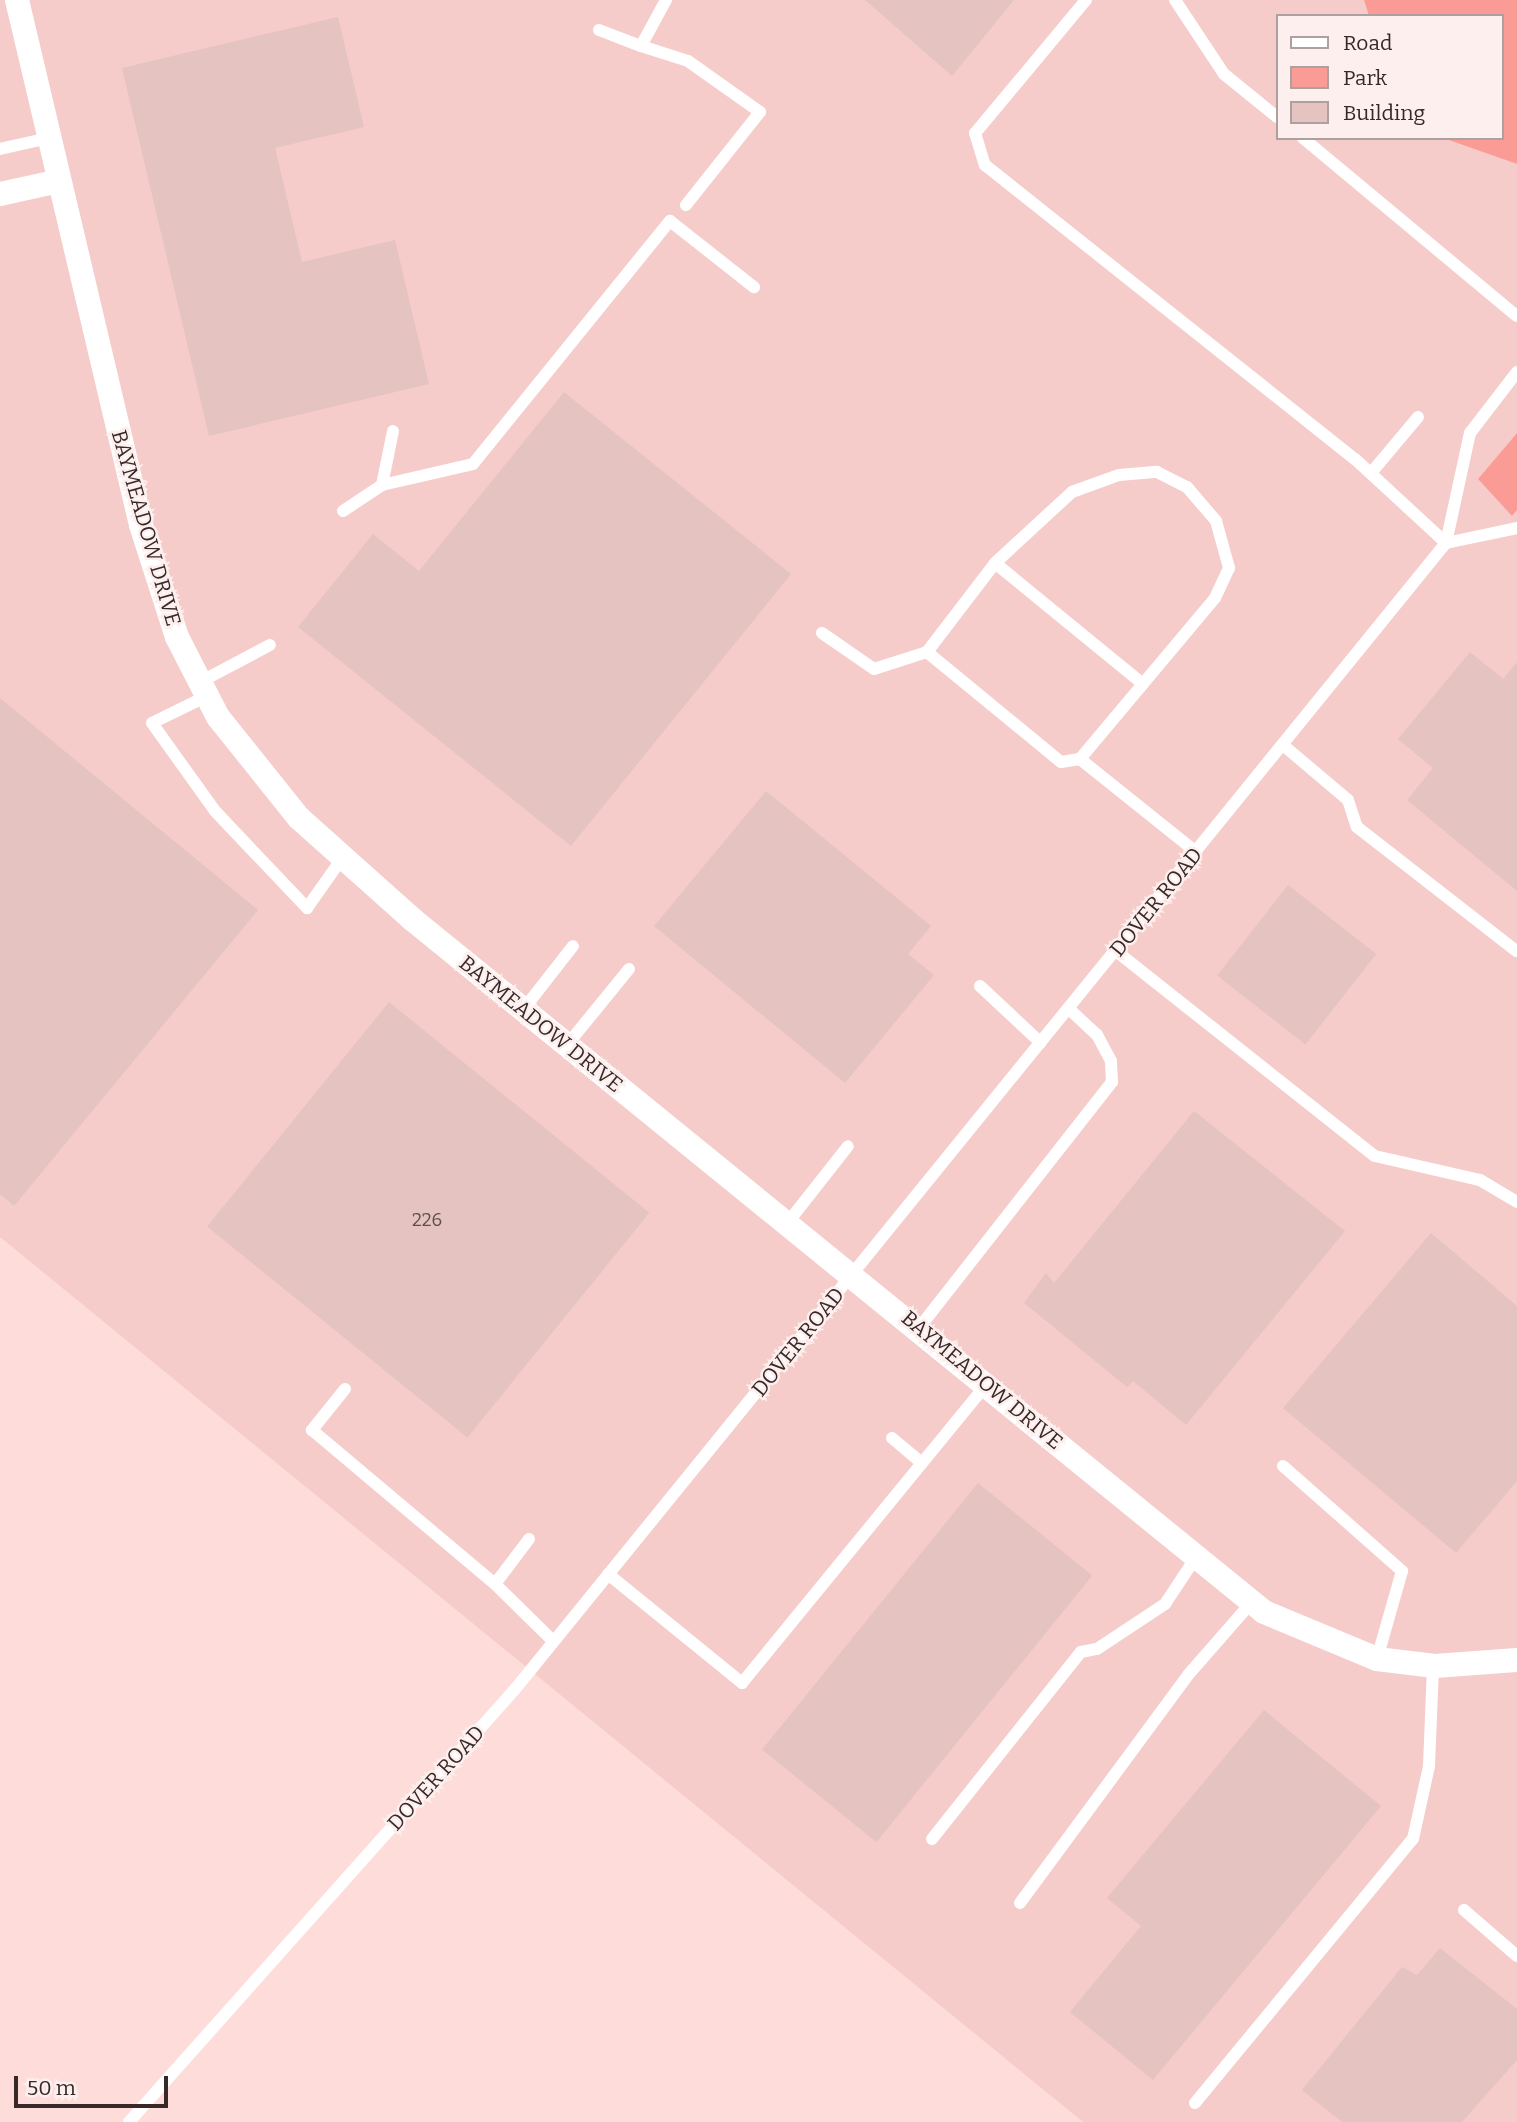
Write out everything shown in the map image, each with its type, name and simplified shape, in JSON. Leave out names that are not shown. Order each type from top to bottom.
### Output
[{"type":"street","name":"BAYMEADOW DRIVE","points":[[17,0],[141,525],[177,637],[204,689],[299,818],[523,1010],[854,1273],[1252,1602],[1377,1658],[1433,1666],[1517,1660]]},
{"type":"street","points":[[0,194],[59,181]]},
{"type":"lane","points":[[641,46],[666,0]]},
{"type":"lane","points":[[1086,0],[975,133],[985,165],[1371,473],[1446,543]]},
{"type":"lane","points":[[1175,0],[1224,74],[1276,116]]},
{"type":"lane","points":[[599,30],[688,61],[760,112],[686,205]]},
{"type":"lane","points":[[0,149],[49,138]]},
{"type":"lane","points":[[1305,140],[1517,316]]},
{"type":"lane","points":[[342,511],[382,485],[473,464],[670,221],[754,288]]},
{"type":"lane","points":[[1446,543],[1470,433],[1517,372]]},
{"type":"lane","points":[[1371,473],[1418,417]]},
{"type":"lane","points":[[382,485],[393,431]]},
{"type":"lane","points":[[822,633],[874,669],[927,652],[995,563],[1072,492],[1119,475],[1157,472],[1187,488],[1216,521],[1229,568],[1215,598],[1080,759],[1061,762],[927,652]]},
{"type":"lane","points":[[1446,543],[1517,528]]},
{"type":"lane","name":"DOVER ROAD","points":[[129,2122],[553,1641],[1446,543]]},
{"type":"lane","points":[[995,563],[1143,684]]},
{"type":"lane","points":[[270,645],[152,723],[215,811],[307,908],[343,857]]},
{"type":"lane","points":[[1283,745],[1348,800],[1357,827],[1516,951]]},
{"type":"lane","points":[[1080,759],[1196,852]]},
{"type":"lane","points":[[523,1010],[573,946]]},
{"type":"lane","points":[[1116,951],[1375,1156],[1480,1180],[1517,1202]]},
{"type":"lane","points":[[567,1045],[629,970]]},
{"type":"lane","points":[[980,986],[1041,1043]]},
{"type":"lane","points":[[919,1328],[1112,1082],[1111,1061],[1097,1035],[1069,1009]]},
{"type":"lane","points":[[789,1221],[848,1146]]},
{"type":"lane","points":[[608,1574],[743,1682],[987,1384]]},
{"type":"lane","points":[[345,1389],[312,1430],[495,1584],[553,1641]]},
{"type":"lane","points":[[892,1438],[922,1463]]},
{"type":"lane","points":[[1283,1466],[1402,1571],[1377,1658]]},
{"type":"lane","points":[[495,1584],[529,1539]]},
{"type":"lane","points":[[932,1839],[1081,1652],[1097,1649],[1165,1604],[1196,1557]]},
{"type":"lane","points":[[1020,1903],[1188,1675],[1252,1602]]},
{"type":"lane","points":[[1195,2104],[1413,1839],[1429,1766],[1433,1666]]},
{"type":"lane","points":[[1464,1910],[1517,1956]]},
{"type":"shaded area","points":[[0,0],[1364,0],[1368,14],[1276,14],[1276,140],[1449,140],[1517,164],[1517,433],[1478,479],[1512,516],[1517,510],[1517,2122],[1083,2122],[0,1237]]},
{"type":"green space","points":[[1364,0],[1517,0],[1517,164],[1449,140],[1503,140],[1503,14],[1368,14]]},
{"type":"green space","points":[[1517,433],[1517,510],[1512,516],[1478,479]]},
{"type":"building","points":[[865,0],[1014,0],[952,76]]},
{"type":"building","points":[[338,17],[364,127],[275,148],[302,262],[395,240],[429,384],[209,436],[122,68]]},
{"type":"building","points":[[564,392],[791,574],[571,846],[298,627],[373,534],[419,571]]},
{"type":"building","points":[[1470,652],[1503,679],[1517,662],[1517,891],[1407,800],[1433,768],[1398,739]]},
{"type":"building","points":[[0,698],[258,910],[14,1206],[0,1194]]},
{"type":"building","points":[[766,791],[931,926],[908,954],[934,975],[845,1083],[654,926]]},
{"type":"building","points":[[1288,885],[1376,954],[1305,1045],[1217,976]]},
{"type":"building","points":[[389,1002],[649,1213],[467,1437],[207,1227]]},
{"type":"building","points":[[1194,1111],[1345,1231],[1186,1425],[1133,1381],[1127,1387],[1024,1303],[1046,1273],[1054,1283]]},
{"type":"building","points":[[1431,1233],[1517,1306],[1517,1481],[1456,1553],[1283,1408]]},
{"type":"building","points":[[978,1483],[1092,1576],[876,1842],[762,1750]]},
{"type":"building","points":[[1264,1710],[1381,1806],[1153,2080],[1070,2012],[1141,1926],[1107,1898]]},
{"type":"building","points":[[1440,1948],[1517,2009],[1517,2060],[1462,2122],[1342,2122],[1302,2090],[1402,1967],[1417,1975]]}]
